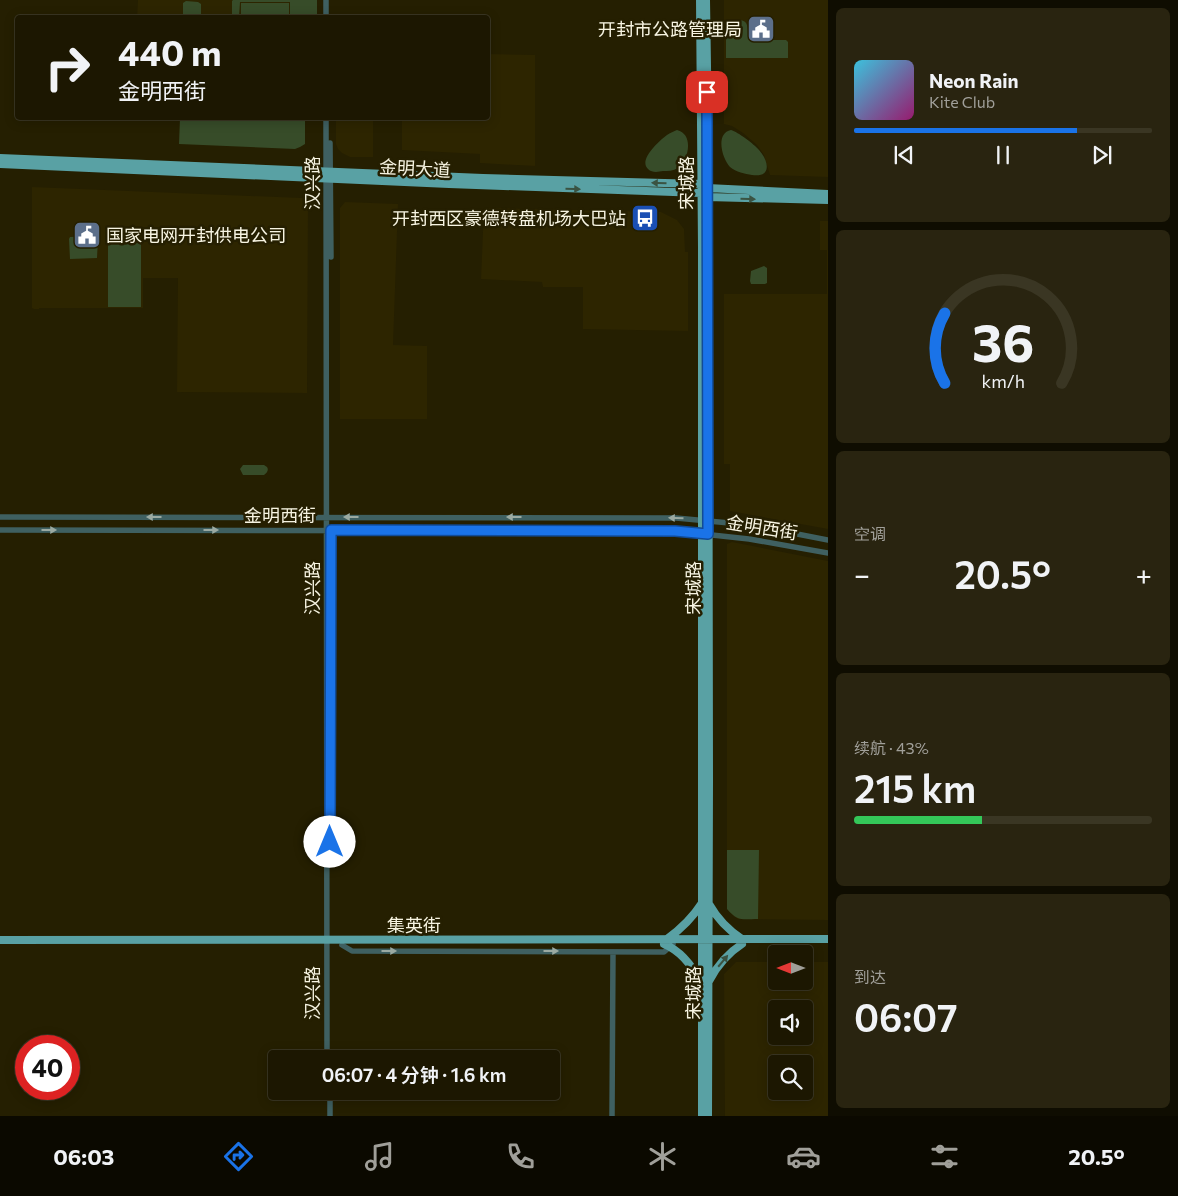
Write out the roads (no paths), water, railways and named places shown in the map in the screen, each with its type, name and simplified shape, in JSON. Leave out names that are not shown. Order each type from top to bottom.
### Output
[{"type":"main road","name":"宋城路","points":[[700,0],[704,191]]},
{"type":"main road","name":"宋城路","points":[[702,1116],[705,984],[704,191],[706,0]]},
{"type":"main road","name":"金明大道","points":[[0,158],[329,175]]},
{"type":"main road","name":"金明大道","points":[[0,164],[483,178],[828,200]]},
{"type":"main road","name":"金明大道","points":[[704,191],[828,194]]},
{"type":"main road","points":[[705,903],[742,942],[722,961],[705,984],[688,962],[669,944],[705,903]]},
{"type":"main road","name":"集英街","points":[[742,942],[828,939]]},
{"type":"main road","name":"集英街","points":[[0,940],[669,944]]},
{"type":"main road","name":"集英街","points":[[0,944],[329,942],[342,945],[669,944],[705,942],[828,944]]},
{"type":"main road","name":"宋城路","points":[[705,984],[708,1116]]},
{"type":"street","points":[[328,0],[328,15]]},
{"type":"street","name":"汉兴路","points":[[326,120],[329,175]]},
{"type":"street","name":"汉兴路","points":[[329,1050],[330,120]]},
{"type":"street","name":"金明西街","points":[[0,518],[676,518],[751,525],[828,540]]},
{"type":"street","name":"金明西街","points":[[0,530],[665,531],[749,539],[828,553]]},
{"type":"street","points":[[342,945],[352,951],[664,952],[669,944]]},
{"type":"street","points":[[612,1116],[613,952]]},
{"type":"street","points":[[329,1100],[329,1116]]},
{"type":"place","name":"开封市公路管理局","points":[[761,29]]},
{"type":"place","name":"开封西区豪德转盘机场大巴站","points":[[645,218]]},
{"type":"place","name":"国家电网开封供电公司","points":[[87,235]]}]
